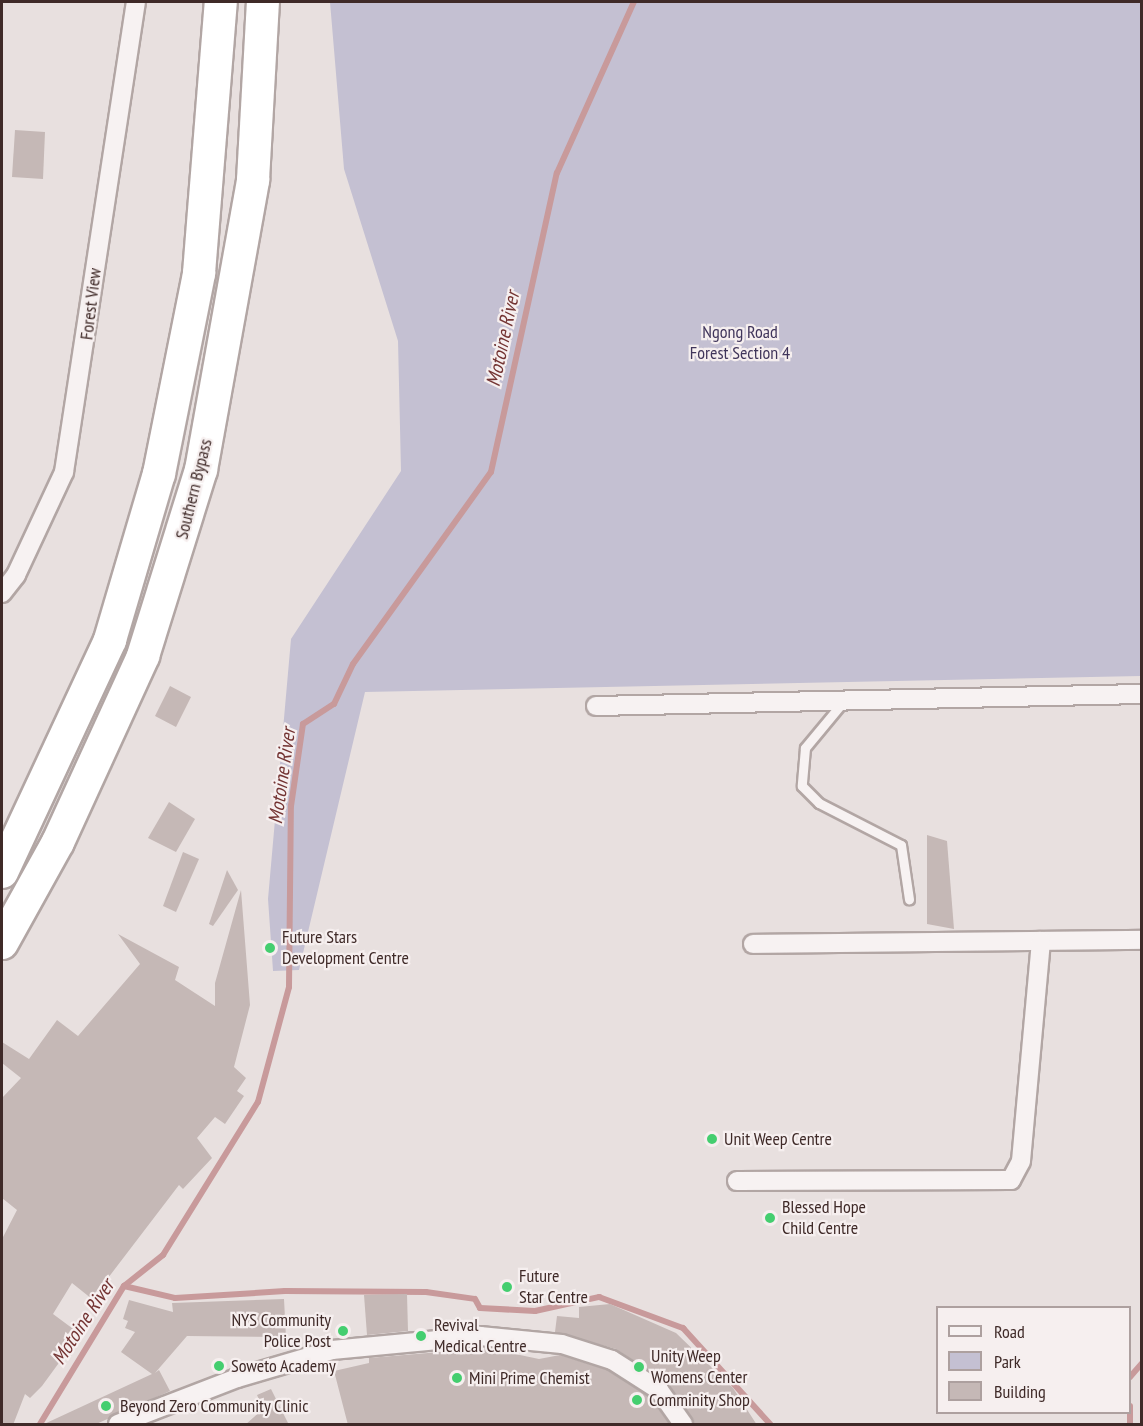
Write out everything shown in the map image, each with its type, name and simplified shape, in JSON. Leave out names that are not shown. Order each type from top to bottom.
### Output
[{"type":"highway","name":"Southern Bypass","points":[[2,872],[110,640],[159,474],[199,273],[222,2]]},
{"type":"highway","name":"Southern Bypass","points":[[2,942],[58,842],[134,677],[201,470],[253,180],[263,2]]},
{"type":"street","name":"Forest View","points":[[2,593],[16,575],[64,472],[136,2]]},
{"type":"street","points":[[596,706],[1142,694]]},
{"type":"street","points":[[753,944],[1142,940]]},
{"type":"street","points":[[737,1181],[1011,1180],[1021,1161],[1041,941]]},
{"type":"street","points":[[118,1425],[237,1378],[332,1350],[480,1336],[562,1344],[612,1360],[659,1390],[683,1425]]},
{"type":"lane","points":[[844,700],[804,748],[802,786],[819,803],[901,845],[909,899]]},
{"type":"green space","name":"Ngong Road Forest Section 4","points":[[330,2],[1141,2],[1141,676],[365,692],[299,970],[273,971],[268,899],[291,639],[401,471],[398,341],[344,169]]},
{"type":"building","points":[[15,130],[45,132],[43,179],[12,177]]},
{"type":"building","points":[[170,686],[191,697],[176,727],[155,716]]},
{"type":"building","points":[[169,802],[195,819],[176,852],[148,838]]},
{"type":"building","points":[[927,835],[947,841],[954,929],[927,924]]},
{"type":"building","points":[[183,852],[199,859],[176,912],[163,906]]},
{"type":"building","points":[[227,870],[238,890],[213,926],[209,924]]},
{"type":"building","points":[[241,890],[250,1005],[234,1067],[246,1078],[237,1091],[244,1096],[225,1124],[215,1117],[197,1138],[212,1158],[183,1189],[179,1185],[92,1299],[72,1283],[53,1314],[80,1334],[42,1386],[30,1398],[25,1394],[13,1425],[2,1425],[2,1239],[17,1210],[2,1198],[2,1098],[21,1078],[2,1063],[2,1042],[29,1059],[57,1020],[78,1036],[140,964],[118,934],[179,967],[175,980],[215,1006],[215,983]]},
{"type":"building","points":[[407,1294],[408,1331],[367,1335],[364,1295]]},
{"type":"building","points":[[284,1299],[286,1337],[187,1336],[155,1373],[159,1370],[170,1391],[94,1425],[42,1425],[152,1374],[121,1352],[135,1332],[125,1328],[128,1321],[123,1319],[129,1300],[173,1312],[172,1303]]},
{"type":"building","points":[[610,1304],[676,1333],[733,1388],[757,1425],[694,1425],[665,1381],[616,1349],[555,1332],[557,1316],[579,1318],[579,1307]]},
{"type":"building","points":[[487,1348],[539,1359],[560,1355],[607,1370],[651,1398],[670,1425],[348,1425],[334,1371],[369,1363],[369,1358]]},
{"type":"building","points":[[271,1389],[289,1425],[245,1425],[263,1409],[257,1395]]},
{"type":"waterway","name":"Motoine River","points":[[40,1424],[124,1286],[163,1255],[258,1102],[289,987],[291,806],[303,724],[334,704],[353,664],[491,472],[557,173],[634,2]]},
{"type":"waterway","points":[[124,1286],[175,1298],[285,1291],[426,1292],[475,1299],[480,1308],[535,1311],[599,1297],[683,1328],[770,1424]]},
{"type":"waterway","points":[[1131,1376],[1142,1363]]},
{"type":"waterway","points":[[1130,1414],[1130,1424]]},
{"type":"place","name":"Future Stars Development Centre","points":[[270,948]]},
{"type":"place","name":"Unit Weep Centre","points":[[712,1139]]},
{"type":"place","name":"Blessed Hope Child Centre","points":[[770,1218]]},
{"type":"place","name":"Future Star Centre","points":[[507,1287]]},
{"type":"place","name":"NYS Community Police Post","points":[[343,1331]]},
{"type":"place","name":"Revival Medical Centre","points":[[421,1336]]},
{"type":"place","name":"Soweto Academy","points":[[219,1366]]},
{"type":"place","name":"Unity Weep Womens Center","points":[[639,1367]]},
{"type":"place","name":"Mini Prime Chemist","points":[[457,1378]]},
{"type":"place","name":"Comminity Shop","points":[[637,1400]]},
{"type":"place","name":"Beyond Zero Community Clinic","points":[[106,1406]]}]
